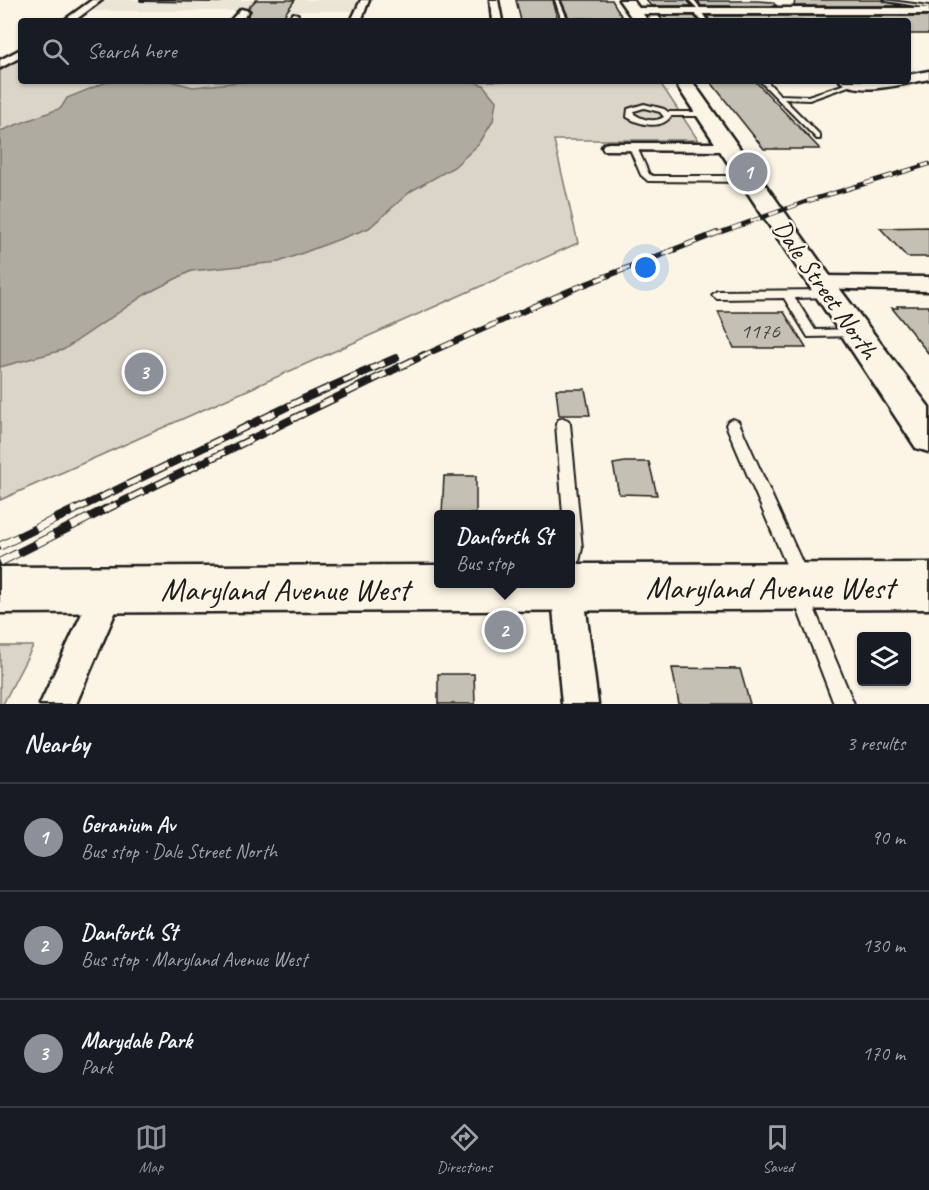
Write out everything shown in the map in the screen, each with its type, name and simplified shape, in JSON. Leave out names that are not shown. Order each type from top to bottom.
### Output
[{"type":"main road","name":"Dale Street North","points":[[685,84],[703,114],[751,179],[824,289],[929,436]]},
{"type":"main road","name":"Maryland Avenue West","points":[[575,580],[800,586],[929,586]]},
{"type":"main road","name":"Maryland Avenue West","points":[[0,590],[434,583]]},
{"type":"street","points":[[72,18],[98,0]]},
{"type":"street","points":[[357,18],[365,0]]},
{"type":"street","points":[[494,0],[497,18]]},
{"type":"street","points":[[784,0],[847,11]]},
{"type":"street","points":[[634,11],[929,9]]},
{"type":"street","points":[[238,18],[244,11]]},
{"type":"street","points":[[761,11],[769,18]]},
{"type":"street","points":[[0,65],[18,54]]},
{"type":"street","points":[[911,78],[929,75]]},
{"type":"street","points":[[609,147],[726,147]]},
{"type":"street","points":[[824,289],[929,284]]},
{"type":"street","points":[[569,588],[580,704]]},
{"type":"street","points":[[58,704],[109,590]]},
{"type":"lane","points":[[143,0],[220,0]]},
{"type":"lane","points":[[557,0],[564,18]]},
{"type":"lane","points":[[691,0],[700,11],[699,15],[702,18]]},
{"type":"lane","points":[[886,0],[929,9]]},
{"type":"lane","points":[[292,18],[295,14]]},
{"type":"lane","points":[[766,84],[817,137]]},
{"type":"lane","points":[[779,97],[808,98],[845,84]]},
{"type":"lane","points":[[668,114],[666,120],[650,123],[633,118],[629,112],[634,108],[644,106],[657,108],[668,114],[703,114]]},
{"type":"lane","points":[[633,147],[645,175],[651,179],[751,179]]},
{"type":"lane","points":[[717,295],[787,294],[824,289]]},
{"type":"lane","points":[[787,294],[812,334],[855,333]]},
{"type":"lane","points":[[563,424],[571,510]]},
{"type":"lane","points":[[733,425],[800,586],[844,704]]},
{"type":"shaded area","points":[[105,0],[360,0],[355,11],[87,11]]},
{"type":"shaded area","points":[[18,59],[18,84],[661,84],[698,140],[554,140],[578,243],[0,500],[0,71]]},
{"type":"shaded area","points":[[102,84],[182,84],[193,87],[222,84],[480,84],[496,101],[493,121],[479,144],[454,167],[411,191],[369,228],[279,262],[191,271],[146,294],[63,350],[0,367],[0,131],[61,108],[67,98]]},
{"type":"shaded area","points":[[0,646],[33,646],[3,704],[0,704]]},
{"type":"building","points":[[256,0],[295,0],[282,18],[246,18],[251,11],[248,8]]},
{"type":"building","points":[[516,0],[553,0],[557,18],[520,18]]},
{"type":"building","points":[[561,0],[612,0],[622,18],[569,18]]},
{"type":"building","points":[[646,0],[687,0],[692,6],[651,6]]},
{"type":"building","points":[[795,0],[882,0],[901,6],[794,6]]},
{"type":"building","points":[[698,1],[757,1],[772,2],[777,6],[701,6]]},
{"type":"building","points":[[659,16],[694,16],[696,18],[661,18]]},
{"type":"building","points":[[707,16],[929,16],[929,34],[911,34],[911,18],[708,18]]},
{"type":"building","points":[[712,84],[758,84],[820,149],[764,149]]},
{"type":"building","points":[[929,227],[929,257],[907,257],[880,228]]},
{"type":"building","points":[[897,306],[929,306],[929,354],[892,308],[898,308]]},
{"type":"building","points":[[718,312],[784,312],[806,348],[734,348]]},
{"type":"building","points":[[556,389],[585,389],[590,415],[559,415]]},
{"type":"building","points":[[649,462],[657,495],[619,494],[613,464]]},
{"type":"building","points":[[444,476],[476,476],[476,510],[442,510]]},
{"type":"building","points":[[672,668],[740,669],[750,704],[679,704]]},
{"type":"building","points":[[438,674],[474,674],[475,704],[438,704]]},
{"type":"railway","points":[[713,235],[808,201],[929,164]]},
{"type":"railway","points":[[420,357],[571,290],[717,233]]},
{"type":"railway","points":[[103,511],[424,355]]},
{"type":"railway","points":[[73,511],[301,400],[396,358]]},
{"type":"railway","points":[[0,546],[76,509]]},
{"type":"railway","points":[[0,562],[106,509]]},
{"type":"place","name":"Geranium Av","points":[[748,172]]},
{"type":"place","name":"Marydale Park","points":[[144,372]]},
{"type":"place","name":"Danforth St","points":[[504,630]]}]
